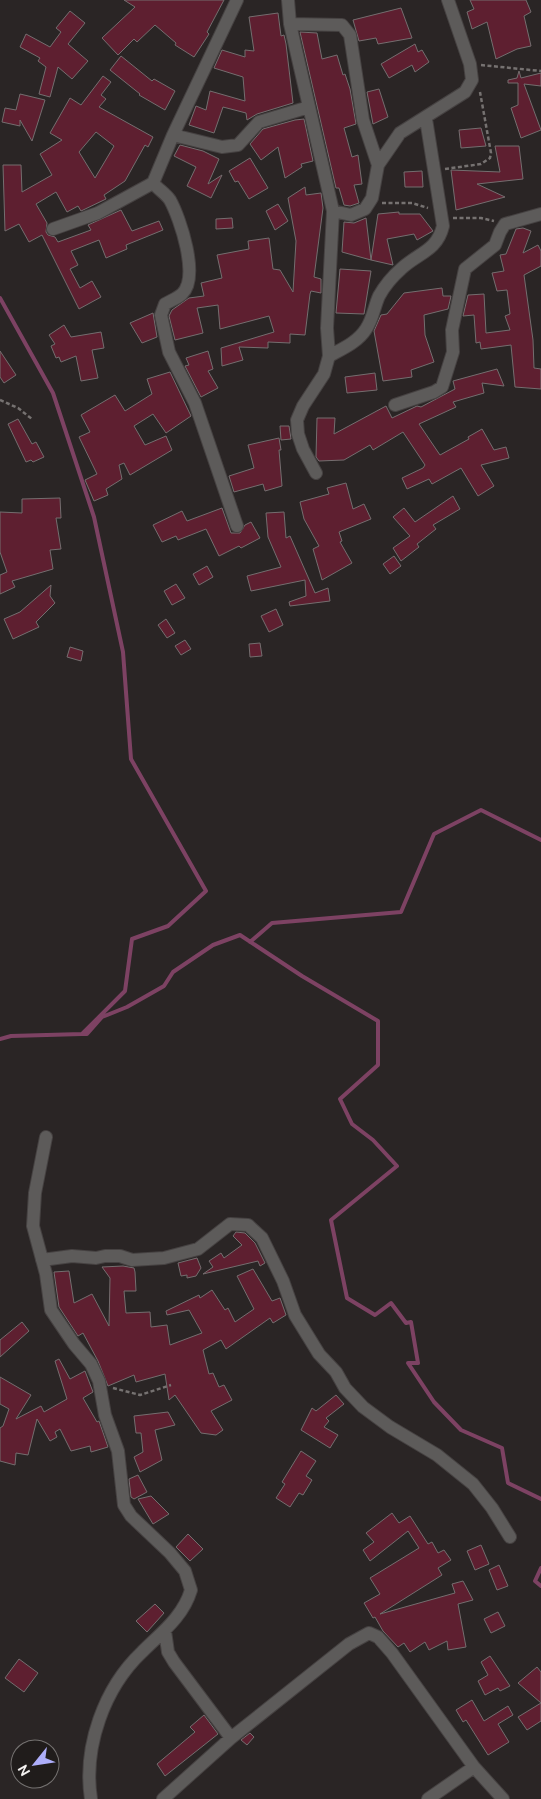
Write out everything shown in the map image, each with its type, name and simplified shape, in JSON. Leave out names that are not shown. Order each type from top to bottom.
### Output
[{"type":"street","points":[[53,229],[98,213],[153,183],[172,135],[237,0]]},
{"type":"street","points":[[288,0],[290,24],[333,211],[327,328],[329,356],[324,374],[303,406],[297,420],[298,434],[303,449],[316,473]]},
{"type":"street","points":[[333,211],[351,215],[365,209],[372,198],[378,165],[400,133],[426,119],[465,92],[472,80],[470,64],[448,0]]},
{"type":"street","points":[[290,24],[342,25],[350,35],[363,120],[378,165]]},
{"type":"street","points":[[172,135],[222,147],[238,145],[259,122],[309,107]]},
{"type":"street","points":[[329,356],[347,347],[365,330],[379,296],[388,284],[401,268],[433,246],[440,237],[443,226],[426,119]]},
{"type":"street","points":[[153,183],[169,199],[187,248],[188,257],[187,283],[183,294],[165,304],[161,315],[169,352],[195,403],[236,526]]},
{"type":"street","points":[[395,405],[434,392],[442,386],[453,352],[452,330],[464,269],[496,245],[505,224],[541,214]]},
{"type":"street","points":[[46,1137],[34,1193],[33,1226],[54,1316],[91,1364],[99,1381],[105,1416],[118,1451],[124,1505],[131,1516],[170,1553],[190,1581],[192,1590],[189,1600],[165,1631],[122,1674],[108,1700],[89,1760],[88,1782],[91,1799]]},
{"type":"street","points":[[42,1260],[72,1256],[96,1258],[120,1256],[132,1260],[164,1258],[198,1249],[230,1224],[248,1225],[257,1231],[266,1245],[295,1315],[313,1344],[336,1372],[345,1388],[363,1407],[390,1427],[437,1456],[473,1484],[492,1508],[510,1538]]},
{"type":"street","points":[[165,1631],[168,1652],[174,1662],[231,1738]]},
{"type":"street","points":[[163,1799],[231,1738],[349,1644],[370,1633],[378,1637],[392,1654],[474,1767],[503,1799]]},
{"type":"street","points":[[428,1799],[474,1767]]},
{"type":"path","points":[[470,64],[498,65],[520,70],[541,71]]},
{"type":"path","points":[[434,170],[481,164],[490,158],[491,153],[481,94],[472,80]]},
{"type":"path","points":[[372,198],[383,203],[412,202],[441,216],[481,218],[505,224]]},
{"type":"path","points":[[0,400],[18,408],[32,419]]},
{"type":"path","points":[[99,1381],[106,1387],[140,1395],[171,1385]]},
{"type":"building","points":[[124,0],[224,0],[207,32],[209,34],[194,57],[175,45],[176,43],[155,25],[137,42],[134,39],[118,55],[102,38],[135,7]]},
{"type":"building","points":[[470,0],[526,0],[531,12],[524,16],[531,46],[517,49],[496,59],[487,22],[472,29],[467,12],[474,9]]},
{"type":"building","points":[[401,8],[412,38],[378,44],[376,38],[359,41],[353,20]]},
{"type":"building","points":[[70,11],[85,23],[68,44],[88,61],[72,79],[58,67],[50,97],[39,94],[46,67],[38,61],[40,58],[20,47],[26,34],[50,47],[61,32],[56,28]]},
{"type":"building","points":[[278,13],[281,36],[284,35],[286,44],[293,103],[257,114],[247,120],[246,113],[223,107],[214,133],[189,125],[196,106],[206,110],[210,91],[245,101],[243,77],[214,68],[222,50],[245,57],[245,50],[254,51],[249,17]]},
{"type":"building","points":[[300,32],[317,33],[322,59],[337,55],[343,75],[345,74],[350,89],[356,124],[344,128],[352,157],[358,155],[362,184],[354,185],[359,203],[350,206],[344,205],[339,188],[336,188]]},
{"type":"building","points":[[415,44],[418,52],[422,50],[429,62],[415,72],[412,65],[389,78],[381,64]]},
{"type":"building","points":[[121,56],[152,81],[154,79],[175,91],[165,110],[139,95],[110,70]]},
{"type":"building","points":[[519,71],[521,78],[541,73],[541,86],[524,84],[541,130],[521,138],[511,108],[518,105],[518,83],[508,83],[508,80],[517,78]]},
{"type":"building","points":[[103,76],[111,82],[101,95],[106,99],[99,107],[153,137],[148,147],[145,145],[125,181],[104,195],[106,199],[81,211],[78,206],[67,212],[56,192],[36,204],[47,223],[46,232],[48,235],[55,237],[58,242],[91,230],[88,225],[121,210],[132,231],[159,221],[163,230],[126,245],[127,249],[106,258],[99,240],[71,251],[78,265],[70,269],[80,288],[92,281],[101,297],[79,309],[42,235],[29,242],[19,224],[5,231],[3,165],[21,165],[22,192],[52,175],[40,154],[62,140],[50,133],[70,98],[81,105]],"holes":[[[96,132],[114,146],[95,178],[79,152]]]},
{"type":"building","points":[[379,89],[388,117],[373,124],[367,92]]},
{"type":"building","points":[[20,94],[45,100],[32,141],[20,120],[20,126],[2,122],[5,108],[16,110]]},
{"type":"building","points":[[304,119],[313,161],[301,164],[302,167],[285,178],[278,147],[261,160],[250,144],[263,129]]},
{"type":"building","points":[[481,128],[486,146],[461,148],[459,130]]},
{"type":"building","points":[[180,145],[203,151],[219,159],[208,184],[222,175],[211,198],[187,186],[196,167],[174,156]]},
{"type":"building","points":[[495,146],[519,146],[523,179],[477,184],[505,197],[456,210],[451,170],[500,172]]},
{"type":"building","points":[[250,158],[268,188],[249,199],[238,181],[235,182],[229,171]]},
{"type":"building","points":[[422,171],[423,187],[405,187],[404,172]]},
{"type":"building","points":[[305,187],[306,195],[321,193],[323,208],[314,277],[321,279],[321,293],[311,291],[305,335],[290,334],[290,343],[268,342],[268,348],[239,347],[243,360],[222,366],[221,348],[274,332],[269,316],[220,329],[218,305],[197,308],[203,333],[175,340],[169,316],[172,310],[189,298],[204,296],[201,283],[222,278],[217,255],[249,249],[248,241],[269,238],[273,269],[280,270],[293,292],[296,241],[288,198]]},
{"type":"building","points":[[278,204],[288,221],[275,230],[266,211]]},
{"type":"building","points":[[399,212],[399,214],[420,214],[433,231],[417,240],[414,234],[387,239],[393,265],[371,260],[378,214]]},
{"type":"building","points":[[232,218],[233,228],[216,229],[216,219]]},
{"type":"building","points":[[366,218],[371,260],[342,252],[344,222],[354,223]]},
{"type":"building","points":[[523,228],[531,231],[523,253],[538,245],[541,251],[541,266],[524,275],[533,340],[534,368],[541,369],[541,389],[515,387],[511,345],[481,349],[480,342],[476,343],[474,315],[463,316],[468,295],[484,294],[486,333],[510,330],[505,316],[510,314],[507,290],[497,291],[492,273],[504,271],[500,255],[506,254],[516,229]]},
{"type":"building","points":[[340,269],[371,271],[364,314],[336,313]]},
{"type":"building","points":[[442,288],[443,296],[451,296],[448,309],[424,315],[425,335],[434,362],[411,370],[412,377],[383,381],[374,331],[381,315],[387,314],[404,293]]},
{"type":"building","points":[[153,313],[157,337],[142,343],[130,323]]},
{"type":"building","points":[[64,325],[71,337],[101,332],[104,348],[92,350],[98,378],[81,381],[76,356],[61,362],[59,357],[56,358],[51,346],[55,344],[49,335]]},
{"type":"building","points":[[0,351],[16,375],[4,383],[0,377]]},
{"type":"building","points":[[208,351],[213,369],[208,371],[218,388],[201,397],[185,366],[189,365],[186,358]]},
{"type":"building","points":[[497,369],[504,386],[482,383],[484,393],[453,402],[456,407],[419,424],[440,455],[469,439],[468,437],[482,429],[494,450],[506,447],[509,458],[481,465],[494,486],[478,496],[461,468],[432,484],[429,479],[407,489],[402,478],[423,468],[425,465],[403,432],[373,450],[370,445],[344,460],[319,461],[316,457],[317,418],[335,418],[334,434],[386,406],[392,418],[417,406],[421,407],[455,389],[453,381]]},
{"type":"building","points":[[170,372],[191,416],[166,433],[153,414],[134,426],[145,445],[166,436],[172,450],[130,475],[124,463],[119,465],[122,479],[106,489],[108,495],[94,501],[85,480],[97,474],[79,437],[90,432],[81,415],[115,395],[125,411],[152,394],[147,379]]},
{"type":"building","points":[[375,373],[377,390],[347,393],[345,377]]},
{"type":"building","points":[[18,419],[32,444],[36,442],[44,457],[33,462],[31,460],[26,462],[8,424]]},
{"type":"building","points":[[280,426],[289,426],[291,439],[281,440]]},
{"type":"building","points":[[279,438],[282,486],[265,491],[263,484],[234,492],[229,476],[254,468],[248,445]]},
{"type":"building","points":[[346,483],[353,509],[364,504],[371,519],[339,532],[342,541],[340,542],[352,563],[322,580],[313,549],[319,546],[304,519],[300,502],[329,494],[327,488]]},
{"type":"building","points":[[453,496],[460,509],[433,525],[436,529],[417,544],[419,547],[401,561],[393,548],[410,536],[393,517],[404,508],[415,522]]},
{"type":"building","points":[[60,498],[61,518],[56,518],[61,549],[50,550],[53,569],[12,581],[15,587],[0,594],[0,575],[7,572],[0,552],[0,512],[22,513],[22,499]]},
{"type":"building","points":[[222,508],[231,533],[240,533],[245,525],[251,522],[260,538],[241,548],[239,546],[219,556],[206,529],[178,540],[176,536],[162,542],[153,525],[182,511],[187,521]]},
{"type":"building","points":[[284,512],[286,538],[290,536],[315,593],[328,588],[330,601],[290,606],[289,602],[306,596],[305,580],[251,591],[247,576],[281,567],[268,537],[266,513]]},
{"type":"building","points":[[394,556],[401,566],[390,574],[383,564]]},
{"type":"building","points":[[207,566],[213,577],[199,585],[193,574]]},
{"type":"building","points":[[176,584],[185,598],[172,605],[164,591]]},
{"type":"building","points":[[51,585],[50,596],[55,603],[36,622],[39,627],[13,639],[4,619],[20,612]]},
{"type":"building","points":[[276,609],[283,625],[269,632],[261,616]]},
{"type":"building","points":[[166,619],[175,633],[167,638],[158,625]]},
{"type":"building","points":[[185,640],[191,649],[181,655],[175,646]]},
{"type":"building","points":[[260,643],[262,656],[250,657],[249,644]]},
{"type":"building","points":[[70,647],[83,651],[81,661],[67,657]]},
{"type":"building","points":[[236,1232],[245,1233],[255,1243],[265,1263],[260,1266],[258,1261],[203,1274],[213,1267],[209,1261],[221,1253],[224,1258],[242,1245],[233,1236]]},
{"type":"building","points":[[197,1258],[201,1268],[196,1276],[187,1278],[187,1275],[181,1276],[178,1263]]},
{"type":"building","points":[[123,1266],[134,1268],[135,1272],[136,1291],[124,1291],[126,1313],[150,1312],[151,1327],[167,1325],[170,1345],[202,1333],[189,1310],[167,1315],[166,1311],[199,1295],[200,1298],[212,1290],[225,1310],[228,1308],[235,1322],[254,1309],[237,1276],[253,1269],[272,1301],[280,1298],[286,1315],[273,1323],[270,1318],[226,1349],[221,1340],[203,1350],[209,1374],[213,1373],[219,1387],[224,1385],[232,1400],[211,1411],[223,1430],[216,1435],[201,1433],[175,1395],[169,1400],[165,1374],[136,1382],[134,1375],[108,1386],[98,1361],[83,1333],[78,1336],[59,1307],[54,1272],[69,1271],[74,1303],[92,1294],[109,1326],[110,1278],[102,1267]]},
{"type":"building","points":[[22,1322],[29,1331],[0,1357],[0,1340]]},
{"type":"building","points":[[59,1359],[70,1379],[85,1371],[93,1392],[83,1398],[97,1422],[99,1421],[108,1447],[91,1452],[90,1446],[71,1451],[60,1429],[55,1432],[57,1437],[50,1441],[37,1419],[28,1455],[16,1453],[15,1465],[0,1461],[0,1428],[3,1426],[9,1409],[0,1404],[0,1377],[31,1395],[16,1419],[41,1406],[44,1412],[67,1399],[55,1361]]},
{"type":"building","points":[[336,1395],[344,1404],[326,1418],[329,1421],[324,1427],[338,1435],[330,1448],[301,1430],[312,1408],[316,1411]]},
{"type":"building","points":[[168,1412],[175,1425],[155,1430],[162,1460],[140,1472],[134,1457],[143,1452],[141,1433],[136,1433],[134,1416]]},
{"type":"building","points":[[301,1451],[316,1461],[306,1476],[312,1480],[303,1495],[299,1493],[290,1507],[276,1498],[285,1484],[282,1482]]},
{"type":"building","points":[[138,1475],[147,1492],[134,1499],[131,1497],[129,1479]]},
{"type":"building","points":[[151,1496],[169,1514],[153,1524],[138,1499]]},
{"type":"building","points":[[392,1513],[399,1523],[410,1516],[428,1544],[432,1542],[438,1553],[444,1550],[451,1560],[438,1568],[442,1575],[380,1614],[455,1593],[452,1584],[463,1581],[473,1600],[458,1604],[466,1647],[448,1650],[447,1641],[429,1650],[425,1642],[410,1652],[404,1643],[398,1647],[383,1631],[364,1603],[380,1594],[370,1578],[419,1548],[408,1531],[370,1561],[363,1550],[374,1542],[366,1533]]},
{"type":"building","points":[[188,1534],[203,1549],[190,1561],[176,1547]]},
{"type":"building","points":[[481,1545],[489,1564],[475,1570],[467,1551]]},
{"type":"building","points":[[499,1565],[508,1586],[497,1590],[489,1570]]},
{"type":"building","points":[[155,1604],[164,1613],[147,1632],[136,1621]]},
{"type":"building","points":[[498,1612],[505,1626],[491,1633],[484,1619]]},
{"type":"building","points":[[490,1656],[510,1686],[500,1691],[498,1688],[485,1695],[478,1681],[488,1675],[481,1662]]},
{"type":"building","points":[[19,1659],[38,1673],[24,1692],[5,1678]]},
{"type":"building","points":[[537,1667],[541,1672],[541,1703],[518,1683]]},
{"type":"building","points":[[472,1700],[484,1721],[508,1706],[513,1715],[498,1724],[509,1742],[488,1755],[466,1720],[463,1722],[456,1710]]},
{"type":"building","points":[[541,1703],[541,1721],[527,1730],[518,1717]]},
{"type":"building","points":[[204,1715],[218,1734],[165,1776],[157,1764],[195,1732],[190,1727]]},
{"type":"building","points":[[250,1733],[254,1737],[247,1745],[241,1740]]},
{"type":"waterway","points":[[0,298],[53,393],[94,517],[123,652],[131,759],[206,891],[168,926],[132,939],[125,991],[82,1034],[11,1036],[0,1039]]},
{"type":"waterway","points":[[250,942],[272,923],[401,912],[434,834],[481,810],[541,840]]},
{"type":"waterway","points":[[82,1034],[87,1034],[102,1017],[127,1007],[164,986],[173,972],[213,945],[240,935],[302,976],[378,1021],[378,1065],[340,1099],[352,1124],[373,1140],[397,1166],[331,1220],[347,1298],[375,1315],[391,1303],[406,1323],[411,1322],[418,1363],[408,1363],[434,1402],[461,1430],[502,1448],[508,1483],[541,1499]]},
{"type":"waterway","points":[[541,1568],[535,1581],[541,1586]]}]
